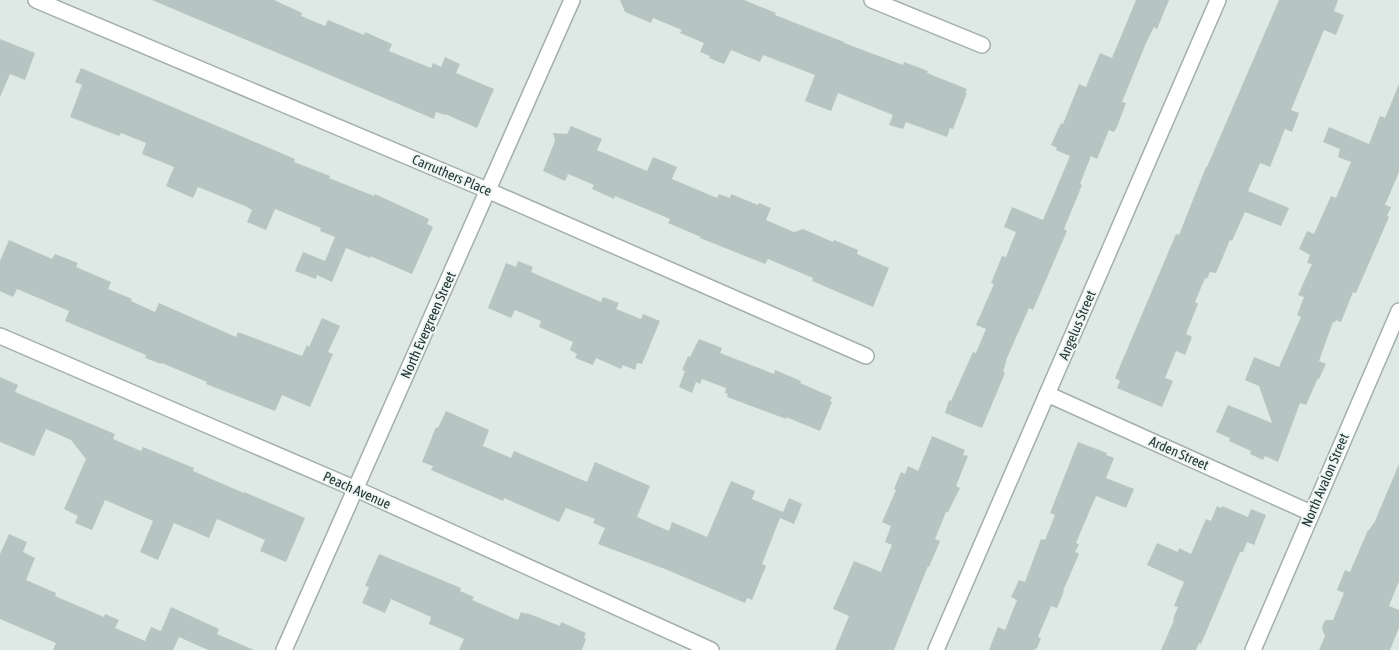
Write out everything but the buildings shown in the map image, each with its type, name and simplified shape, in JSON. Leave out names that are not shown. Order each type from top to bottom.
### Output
[{"type":"street","name":"Carruthers Place","points":[[36,0],[487,190],[866,356]]},
{"type":"street","name":"North Evergreen Street","points":[[284,650],[572,0]]},
{"type":"street","points":[[872,0],[982,46]]},
{"type":"street","name":"Angelus Street","points":[[936,650],[1218,0]]},
{"type":"street","name":"North Avalon Street","points":[[1253,650],[1399,311]]},
{"type":"street","name":"Peach Avenue","points":[[0,336],[356,488],[712,650]]},
{"type":"street","name":"Arden Street","points":[[1047,394],[1311,513]]}]
